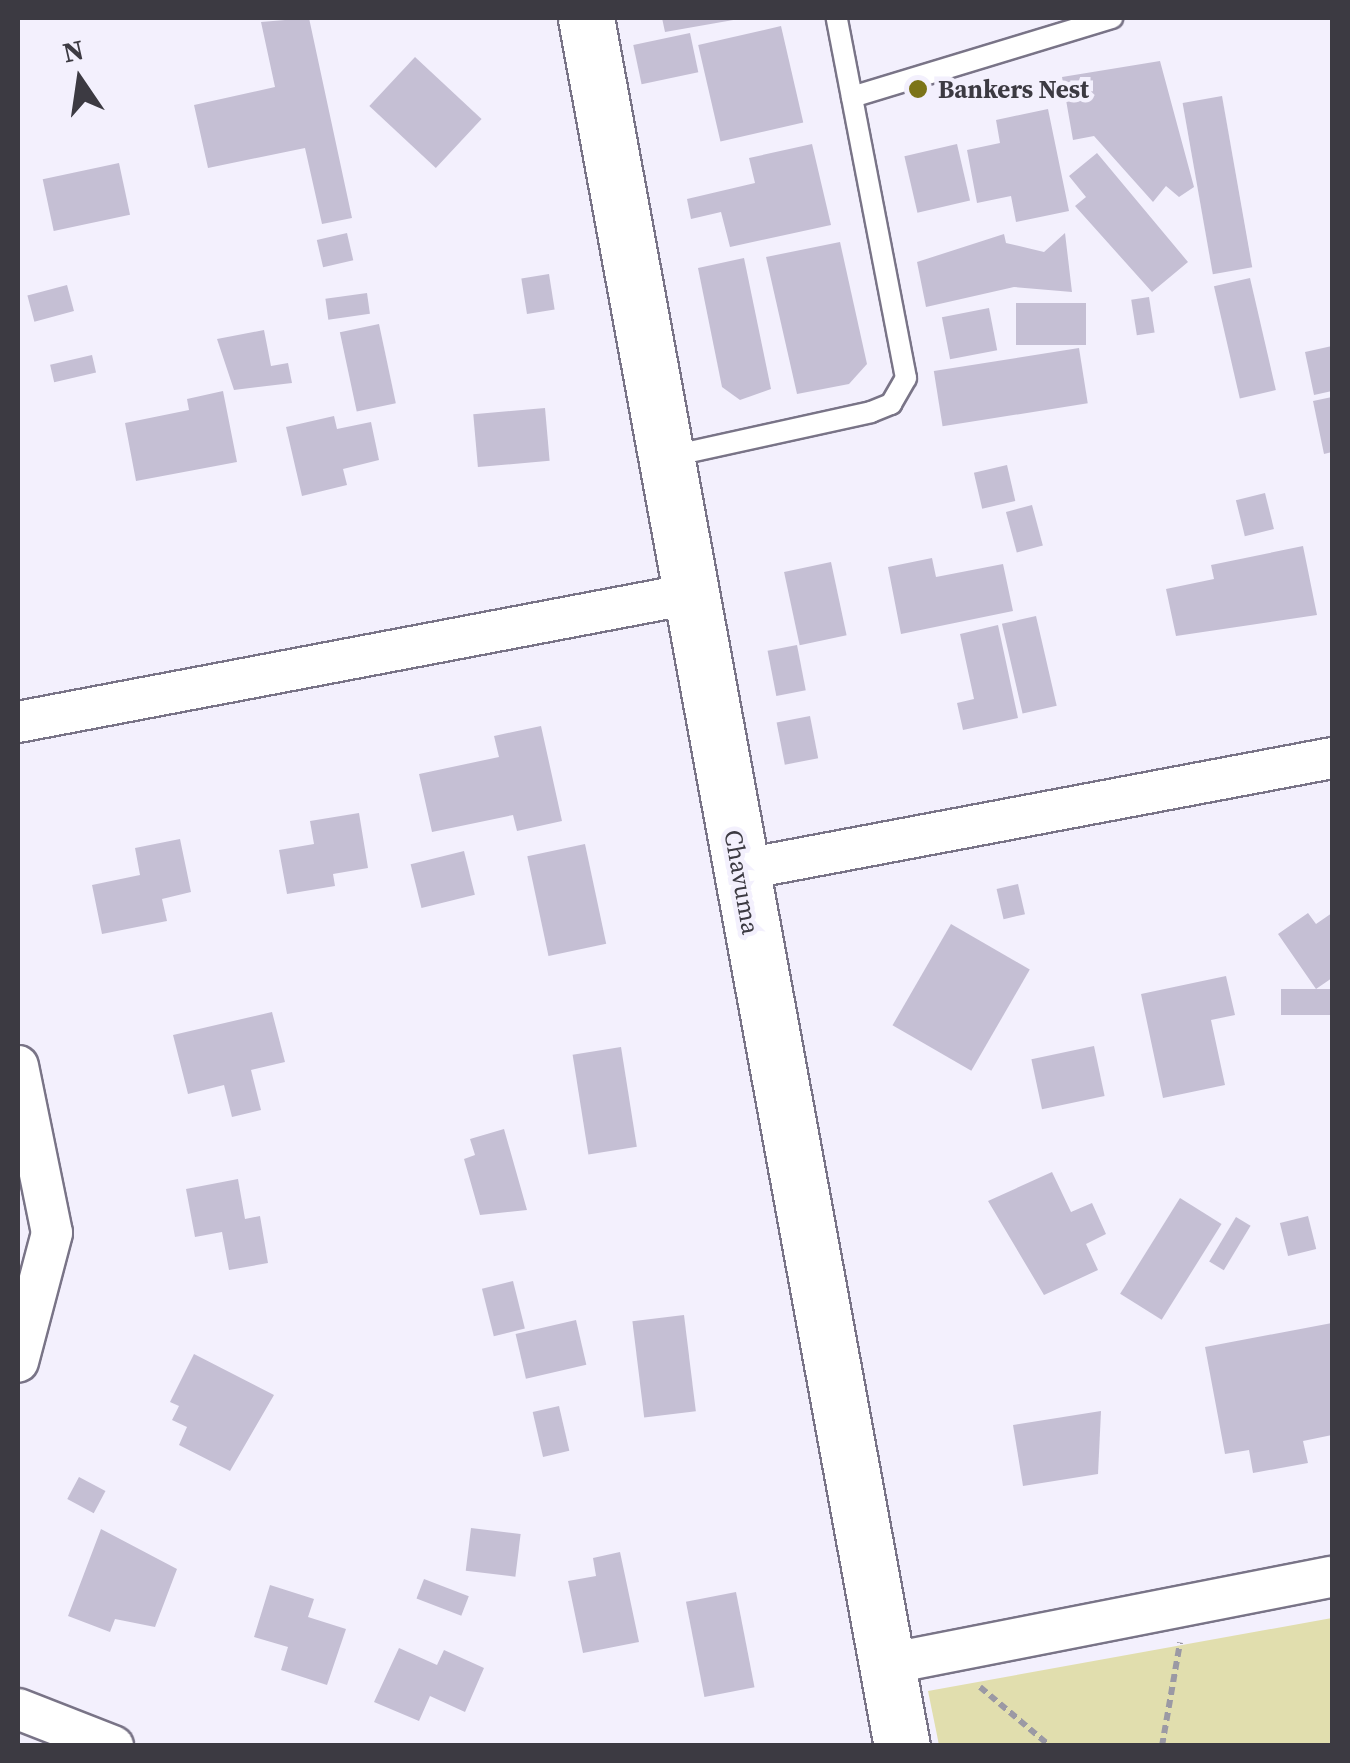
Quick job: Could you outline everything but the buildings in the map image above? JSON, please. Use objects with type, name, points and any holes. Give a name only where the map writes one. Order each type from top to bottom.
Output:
[{"type":"street","name":"Chavuma","points":[[586,18],[663,458],[902,1746]]},
{"type":"street","points":[[18,722],[690,594]]},
{"type":"street","points":[[740,870],[1332,758]]},
{"type":"street","points":[[18,1066],[52,1233],[18,1362]]},
{"type":"street","points":[[887,1664],[1332,1577]]},
{"type":"street","points":[[18,1708],[95,1742]]},
{"type":"lane","points":[[663,458],[871,412],[891,404],[906,378],[836,18]]},
{"type":"lane","points":[[852,97],[1112,18]]},
{"type":"path","points":[[1162,1746],[1187,1606]]},
{"type":"path","points":[[940,1654],[1050,1746]]},
{"type":"shaded area","points":[[1332,1618],[1332,1745],[939,1745],[928,1691]]},
{"type":"place","name":"Bankers Nest","points":[[918,89]]}]
